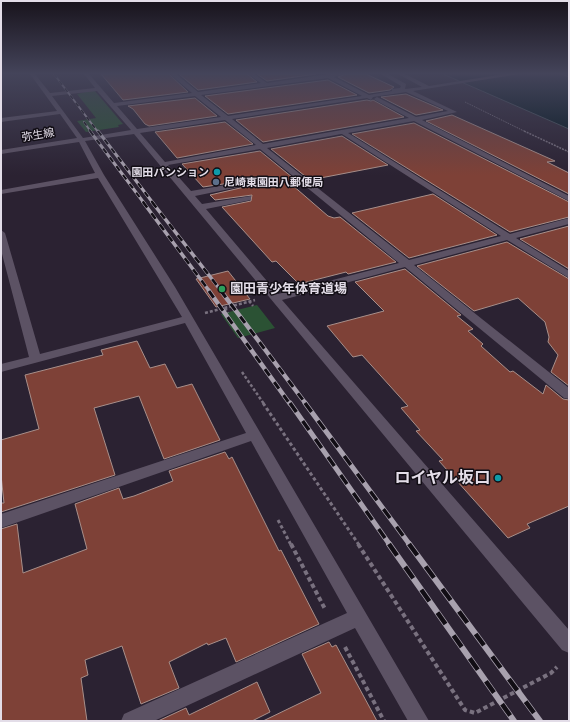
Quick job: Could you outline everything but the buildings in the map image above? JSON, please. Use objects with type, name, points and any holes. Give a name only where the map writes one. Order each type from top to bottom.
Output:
[{"type":"street","points":[[57,108],[77,132],[100,175],[188,319],[419,721]]},
{"type":"street","points":[[115,108],[190,194],[317,349],[569,644]]},
{"type":"street","points":[[214,108],[569,394]]},
{"type":"street","points":[[264,113],[287,108]]},
{"type":"street","name":"弥生線","points":[[1,152],[301,108]]},
{"type":"street","points":[[264,113],[321,108]]},
{"type":"street","points":[[393,108],[569,199]]},
{"type":"street","points":[[164,164],[344,133],[454,112],[445,108]]},
{"type":"street","points":[[1,120],[60,112]]},
{"type":"street","points":[[344,133],[569,276]]},
{"type":"street","points":[[1,192],[100,175]]},
{"type":"street","points":[[190,194],[246,183]]},
{"type":"street","points":[[201,208],[248,198]]},
{"type":"street","points":[[276,298],[569,221]]},
{"type":"street","points":[[1,233],[36,359]]},
{"type":"street","points":[[1,368],[188,319]]},
{"type":"street","points":[[1,521],[255,435]]},
{"type":"street","points":[[131,721],[334,627],[359,617]]},
{"type":"path","points":[[474,108],[569,152]]},
{"type":"path","points":[[205,313],[259,299]]},
{"type":"path","points":[[249,302],[253,306]]},
{"type":"path","points":[[201,307],[208,318]]},
{"type":"path","points":[[225,308],[228,312]]},
{"type":"path","points":[[240,369],[378,574],[465,710],[475,713],[550,673],[557,667]]},
{"type":"path","points":[[276,517],[384,721]]},
{"type":"green space","points":[[88,108],[109,108],[123,124],[118,125],[119,127],[86,132],[77,121],[96,118]]},
{"type":"green space","points":[[257,305],[275,328],[238,338],[221,314]]},
{"type":"water","points":[[520,108],[569,108],[569,129]]},
{"type":"railway","points":[[80,108],[98,132]]},
{"type":"railway","points":[[84,122],[91,132]]},
{"type":"railway","points":[[90,131],[144,203]]},
{"type":"railway","points":[[98,131],[153,203]]},
{"type":"railway","points":[[143,202],[210,292]]},
{"type":"railway","points":[[152,202],[222,292]]},
{"type":"railway","points":[[209,291],[290,404]]},
{"type":"railway","points":[[221,291],[306,404]]},
{"type":"railway","points":[[290,403],[390,545]]},
{"type":"railway","points":[[305,403],[410,545]]},
{"type":"railway","points":[[389,544],[514,721]]},
{"type":"railway","points":[[409,544],[540,721]]},
{"type":"place","name":"園田パンション","points":[[217,172]]},
{"type":"place","name":"尼崎東園田八郵便局","points":[[216,182]]},
{"type":"place","name":"園田青少年体育道場","points":[[222,289]]},
{"type":"place","name":"ロイヤル坂口","points":[[498,478]]}]
